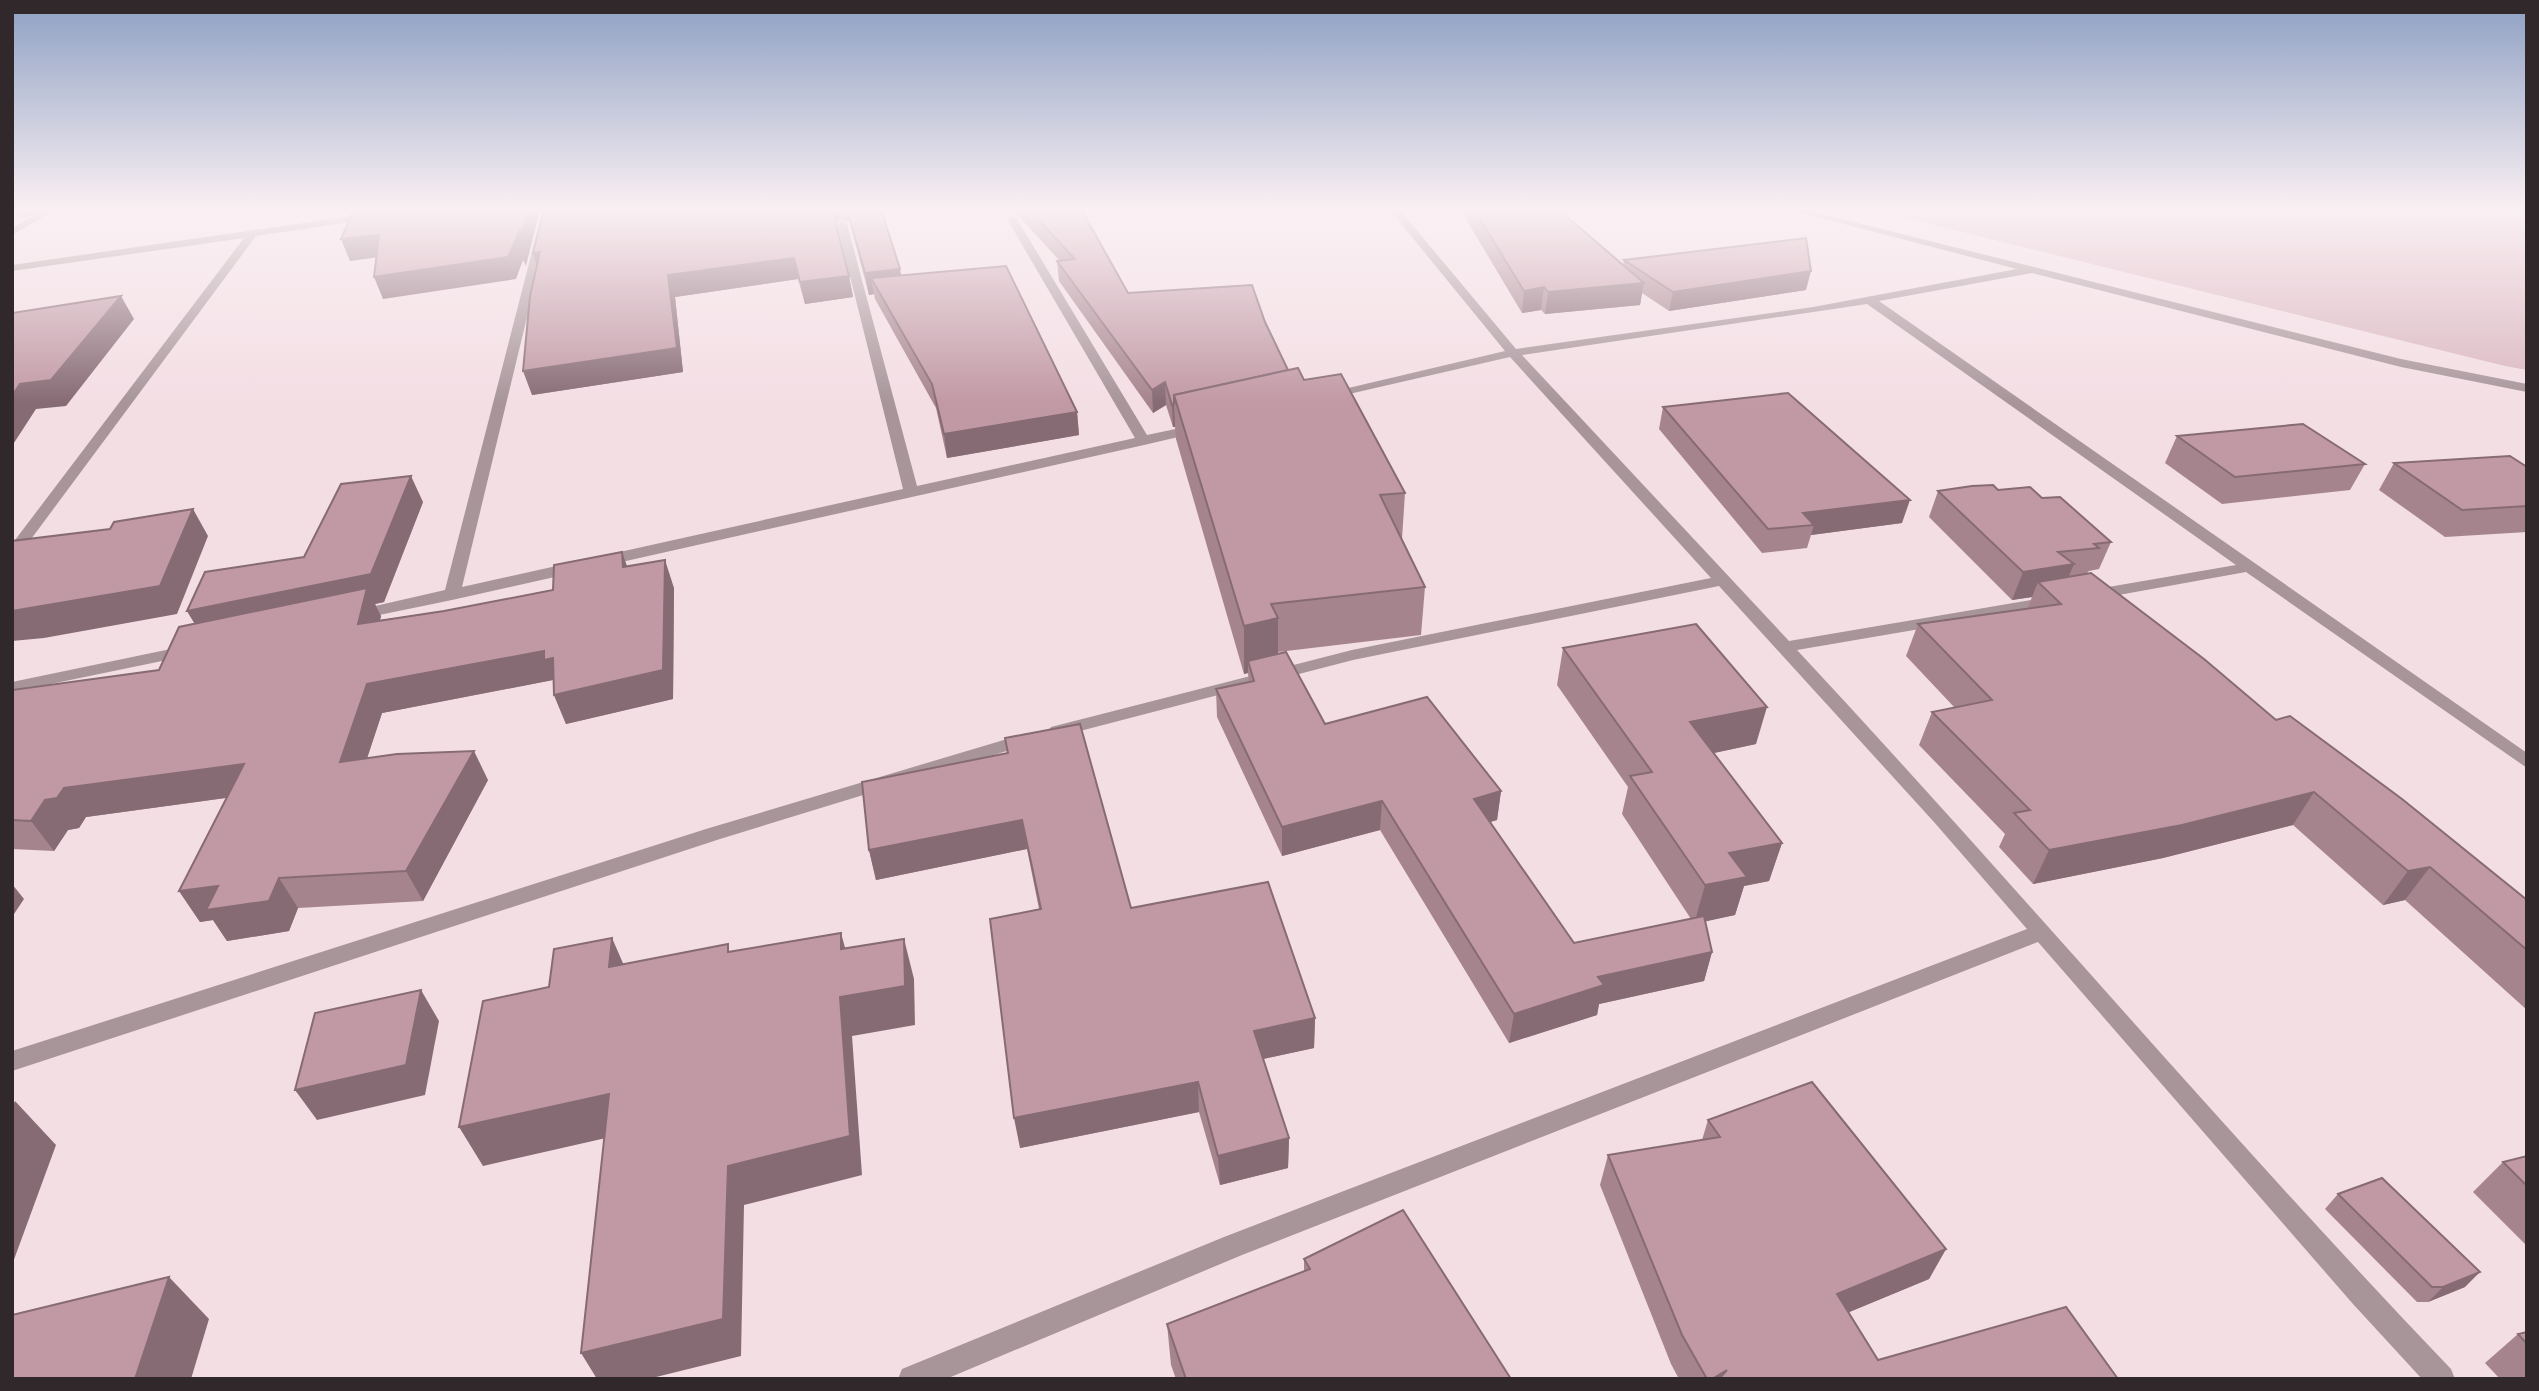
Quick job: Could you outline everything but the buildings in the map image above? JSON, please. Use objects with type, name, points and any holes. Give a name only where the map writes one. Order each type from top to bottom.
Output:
[{"type":"street","points":[[12,555],[222,274]]},
{"type":"street","points":[[452,595],[532,274]]},
{"type":"street","points":[[855,274],[911,491]]},
{"type":"street","points":[[1045,274],[1144,441]]},
{"type":"street","points":[[1448,274],[1513,353],[2042,932],[2362,1295],[2441,1379]]},
{"type":"street","points":[[1316,400],[1513,353],[1869,300],[2011,274]]},
{"type":"street","points":[[2048,274],[2401,363],[2527,388]]},
{"type":"street","points":[[1869,300],[2527,762]]},
{"type":"street","points":[[345,617],[1210,425]]},
{"type":"street","points":[[1784,647],[2249,567]]},
{"type":"street","points":[[12,1061],[713,834],[1020,741],[1352,655],[1723,580]]},
{"type":"street","points":[[12,687],[199,648]]},
{"type":"street","points":[[912,1379],[1233,1246],[2042,932]]},
{"type":"shaded area","points":[[2132,274],[2527,274],[2527,370]]}]
